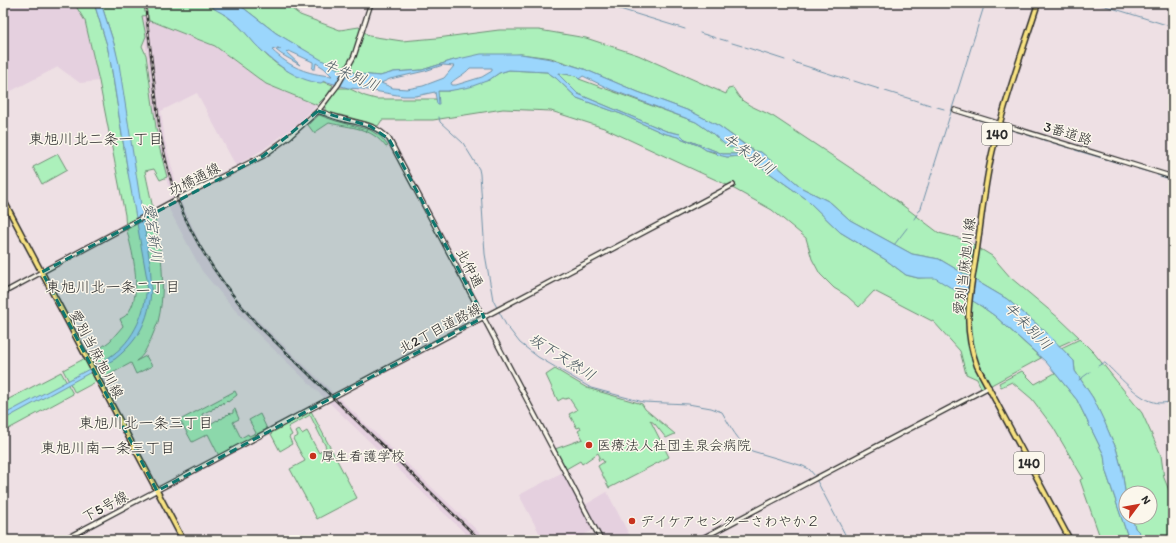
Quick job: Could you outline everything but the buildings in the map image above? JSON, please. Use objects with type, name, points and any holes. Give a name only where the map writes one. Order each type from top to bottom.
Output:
[{"type":"main road","name":"愛別当麻旭川線","points":[[1038,3],[1000,123],[988,174],[968,309],[969,338],[975,362],[1070,540]]},
{"type":"main road","name":"愛別当麻旭川線","points":[[3,199],[183,540]]},
{"type":"street","name":"功橋通線","points":[[3,293],[263,156],[290,136],[318,111],[338,85],[360,41],[371,3]]},
{"type":"street","name":"3番道路","points":[[956,110],[1173,177]]},
{"type":"street","name":"北仲通","points":[[318,111],[370,126],[380,131],[388,139],[484,317],[601,540]]},
{"type":"street","name":"北2丁目道路線","points":[[156,491],[733,185]]},
{"type":"street","points":[[699,540],[989,387]]},
{"type":"street","name":"下5号線","points":[[63,540],[156,491]]},
{"type":"highlighted area","points":[[318,111],[370,126],[389,139],[484,317],[157,491],[42,272],[263,156]]},
{"type":"shaded area","points":[[3,3],[74,3],[85,21],[99,81],[80,83],[58,67],[9,92],[3,82]]},
{"type":"shaded area","points":[[148,15],[149,21],[215,46],[266,84],[317,105],[298,124],[264,149],[236,166],[197,93],[161,111],[165,141],[181,202],[205,254],[228,287],[251,314],[487,540],[472,540],[262,338],[235,310],[202,271],[170,211],[167,201],[173,197],[167,182],[158,142],[145,40],[146,36],[142,16]]},
{"type":"shaded area","points":[[563,472],[593,530],[574,540],[543,540],[519,495]]},
{"type":"shaded area","points":[[607,492],[632,540],[603,540],[585,505]]},
{"type":"shaded area","points":[[710,530],[715,540],[691,540]]},
{"type":"green space","points":[[74,3],[94,3],[107,45],[111,65],[128,173],[142,216],[115,47],[101,3],[213,3],[221,12],[238,25],[276,64],[297,75],[333,85],[328,94],[317,105],[266,84],[215,46],[149,21],[148,15],[142,16],[146,36],[142,46],[146,55],[158,142],[167,177],[160,180],[154,169],[145,171],[160,246],[162,285],[158,322],[145,351],[136,361],[146,356],[152,366],[136,374],[131,363],[75,393],[63,370],[91,355],[110,341],[123,326],[120,319],[126,315],[132,307],[136,288],[136,277],[99,81],[85,21]]},
{"type":"green space","points":[[237,3],[284,3],[300,15],[340,30],[359,27],[369,36],[402,41],[499,30],[539,30],[586,38],[638,55],[726,94],[728,89],[733,88],[739,97],[750,106],[774,117],[876,185],[939,233],[966,240],[992,256],[1011,278],[1079,337],[1059,346],[1046,332],[1007,299],[939,259],[912,254],[850,220],[830,202],[802,188],[761,152],[754,151],[719,126],[692,112],[638,92],[584,69],[551,58],[521,54],[454,60],[422,70],[394,72],[380,76],[359,74],[347,70],[344,74],[276,33]]},
{"type":"green space","points":[[509,70],[547,72],[556,78],[577,98],[621,114],[663,133],[700,146],[706,150],[727,157],[743,156],[754,162],[805,198],[840,232],[886,260],[906,275],[918,278],[935,277],[981,306],[995,316],[1041,358],[982,390],[977,379],[966,374],[960,351],[934,322],[874,291],[859,307],[847,296],[834,288],[820,274],[812,259],[806,238],[772,210],[727,185],[604,128],[551,111],[503,109],[433,120],[382,120],[378,126],[325,111],[325,107],[338,88],[348,88],[365,96],[376,99],[438,99],[437,91],[448,91],[489,80],[499,73]]},
{"type":"green space","points":[[559,73],[576,76],[579,79],[696,122],[723,143],[734,147],[741,154],[723,154],[685,139],[680,134],[666,131],[578,94],[560,76]]},
{"type":"green space","points":[[319,115],[370,130],[381,137],[388,146],[386,147],[380,140],[360,129],[329,123],[314,133],[308,125]]},
{"type":"green space","points":[[58,154],[67,170],[42,184],[33,167]]},
{"type":"green space","points":[[1080,339],[1094,353],[1142,413],[1161,455],[1164,478],[1173,500],[1173,540],[1147,540],[1135,528],[1134,525],[1158,525],[1158,485],[1124,485],[1116,448],[1093,398],[1075,371],[1074,361],[1061,348]]},
{"type":"green space","points":[[555,369],[587,388],[642,404],[645,409],[675,434],[666,438],[650,420],[669,457],[609,488],[598,466],[604,462],[602,459],[599,461],[598,458],[600,457],[598,453],[582,464],[580,461],[566,469],[555,449],[583,439],[578,431],[581,429],[580,427],[577,428],[569,414],[577,410],[569,398],[563,398],[558,401],[546,375]]},
{"type":"green space","points":[[1022,371],[1035,384],[1055,373],[1077,400],[1104,455],[1106,472],[1118,507],[1118,525],[1124,525],[1129,540],[1101,540],[1080,480],[1083,478],[1053,427],[1032,399],[1012,382],[1001,387],[999,383]]},
{"type":"green space","points":[[61,372],[73,394],[3,432],[3,402]]},
{"type":"green space","points":[[235,391],[237,395],[228,402],[227,401],[224,404],[223,402],[211,411],[210,410],[202,414],[203,418],[209,415],[210,419],[209,418],[205,422],[207,426],[217,420],[218,421],[220,418],[223,418],[227,414],[233,413],[233,410],[235,409],[239,419],[233,422],[241,438],[248,434],[249,436],[256,433],[249,420],[260,414],[268,431],[219,456],[208,434],[192,442],[180,420]]},
{"type":"green space","points":[[311,411],[357,498],[317,519],[290,469],[305,461],[293,439],[298,436],[296,432],[299,430],[302,434],[307,431],[319,453],[326,447],[310,415],[288,427],[292,435],[289,437],[292,444],[280,451],[271,434]]},
{"type":"water","points":[[94,3],[101,3],[119,64],[150,263],[151,292],[149,305],[142,328],[135,339],[115,359],[3,420],[3,415],[94,366],[117,351],[132,334],[138,324],[145,302],[147,279],[111,65],[107,45]]},
{"type":"water","name":"牛朱別川","points":[[213,3],[237,3],[276,33],[320,59],[338,69],[359,74],[380,76],[394,72],[422,70],[454,60],[481,54],[521,54],[551,59],[584,69],[638,92],[692,112],[719,126],[753,151],[761,152],[802,188],[830,202],[850,220],[912,254],[939,259],[1007,299],[1046,332],[1074,361],[1075,371],[1093,398],[1116,448],[1124,485],[1118,485],[1118,507],[1106,472],[1104,455],[1077,400],[1046,362],[995,316],[981,306],[935,278],[918,278],[906,275],[886,260],[840,232],[805,198],[754,162],[743,156],[727,157],[718,155],[715,152],[706,150],[678,137],[663,133],[621,114],[577,98],[556,78],[547,72],[509,70],[499,73],[489,80],[470,87],[448,91],[438,91],[439,104],[437,104],[435,92],[416,96],[403,96],[348,88],[324,81],[321,83],[303,79],[277,64],[228,17],[213,8]],"holes":[[[278,48],[281,49],[276,50],[281,54],[300,65],[286,52],[289,51],[313,62],[312,69],[315,69],[316,63],[332,76],[307,72],[293,66],[272,50]],[[443,65],[454,66],[444,78],[423,86],[407,89],[393,88],[381,83],[390,79],[425,71]],[[470,68],[492,68],[492,71],[482,77],[452,85],[451,83]],[[559,73],[576,76],[579,79],[583,76],[612,90],[696,122],[730,148],[734,147],[741,154],[723,154],[685,139],[680,134],[666,131],[578,94],[560,76]]]},
{"type":"water","name":"牛朱別川","points":[[1124,525],[1134,525],[1135,528],[1147,540],[1129,540]]},
{"type":"waterway","points":[[914,219],[921,208],[985,3]]},
{"type":"waterway","points":[[1099,4],[1173,27]]},
{"type":"waterway","points":[[610,6],[685,29]]},
{"type":"waterway","points":[[700,33],[716,38]]},
{"type":"waterway","points":[[720,39],[727,41]]},
{"type":"waterway","points":[[732,43],[742,46]]},
{"type":"waterway","points":[[745,47],[785,60]]},
{"type":"waterway","points":[[793,62],[849,80]]},
{"type":"waterway","points":[[854,81],[879,89]]},
{"type":"waterway","points":[[885,91],[930,105]]},
{"type":"waterway","points":[[937,107],[944,109]]},
{"type":"waterway","points":[[958,113],[982,121]]},
{"type":"waterway","name":"坂下天然川","points":[[439,117],[440,122],[463,143],[479,169],[485,254],[493,300],[506,325],[520,343],[538,357],[591,388],[643,402],[688,404],[711,408],[722,412],[738,438],[752,451],[803,466],[809,469],[815,476]]},
{"type":"waterway","points":[[1008,129],[1021,133]]},
{"type":"waterway","points":[[1025,134],[1033,137]]},
{"type":"waterway","points":[[1041,139],[1046,141]]},
{"type":"waterway","points":[[1050,142],[1070,148]]},
{"type":"waterway","points":[[1075,150],[1122,164]]},
{"type":"waterway","points":[[1138,169],[1152,173]]},
{"type":"waterway","points":[[1157,175],[1173,180]]},
{"type":"waterway","points":[[894,245],[907,228]]},
{"type":"waterway","points":[[1098,366],[1105,363],[1134,391],[1148,400],[1159,403],[1173,402]]},
{"type":"waterway","points":[[1079,380],[1090,372]]},
{"type":"waterway","name":"坂下天然川","points":[[817,481],[848,540]]},
{"type":"railway","points":[[145,3],[160,133],[170,176],[185,218],[211,265],[232,295],[256,323],[480,540]]},
{"type":"place","name":"医療法人社団圭泉会病院","points":[[589,445]]},
{"type":"place","name":"厚生看護学校","points":[[313,456]]},
{"type":"place","name":"デイケアセンターさわやか２","points":[[632,521]]},
{"type":"district","name":"東旭川北二条一丁目","points":[[96,139]]},
{"type":"district","name":"東旭川北一条二丁目","points":[[113,287]]},
{"type":"district","name":"東旭川北一条三丁目","points":[[146,423]]},
{"type":"district","name":"東旭川南一条三丁目","points":[[108,448]]},
{"type":"water label","name":"愛宕新川","points":[[153,233]]}]
